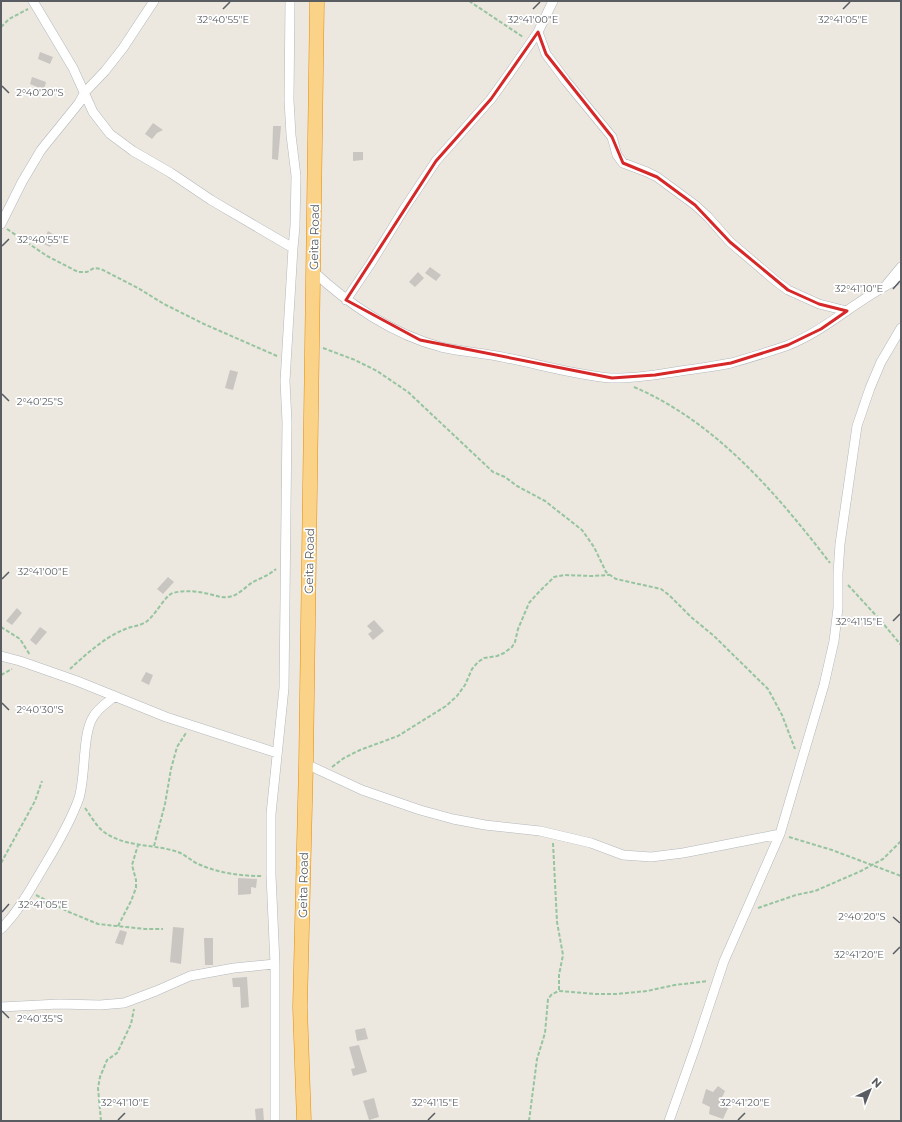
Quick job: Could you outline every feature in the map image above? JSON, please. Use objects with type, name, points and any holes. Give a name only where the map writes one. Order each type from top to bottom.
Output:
[{"type":"highway","name":"Geita Road","points":[[304,1121],[300,1007],[306,764],[317,1]]},
{"type":"street","points":[[4,227],[22,182],[41,150],[79,103],[85,92],[123,48],[154,1]]},
{"type":"street","points":[[276,1121],[275,964],[271,875],[271,814],[284,688],[285,381],[292,248],[295,226],[296,176],[291,135],[289,100],[290,1]]},
{"type":"street","points":[[346,300],[436,161],[491,99],[538,32],[553,1]]},
{"type":"street","points":[[34,2],[73,68],[93,112],[110,134],[133,151],[171,173],[211,200],[292,248]]},
{"type":"street","points":[[538,32],[546,54],[612,137],[617,155],[623,163],[657,177],[694,205],[708,217],[730,242],[788,290],[819,304],[847,311]]},
{"type":"street","points":[[886,285],[901,267]]},
{"type":"street","points":[[313,271],[346,300],[382,321],[420,340],[443,347],[498,356],[581,374],[612,378],[631,378],[655,375],[731,363],[788,345],[821,329],[886,285],[901,278]]},
{"type":"street","points":[[669,1121],[724,961],[780,834],[824,685],[834,641],[838,608],[838,573],[841,537],[857,426],[881,362],[901,328]]},
{"type":"street","points":[[1,656],[34,665],[166,717],[278,754]]},
{"type":"street","points":[[1,929],[19,908],[30,891],[57,844],[75,808],[79,799],[83,779],[88,730],[93,717],[115,696]]},
{"type":"street","points":[[306,764],[362,790],[420,810],[479,824],[540,831],[591,843],[623,855],[651,857],[716,848],[780,834]]},
{"type":"street","points":[[1,1007],[124,1003],[190,976],[234,968],[275,964]]},
{"type":"path","points":[[469,1],[530,42]]},
{"type":"path","points":[[1,27],[9,19],[27,10],[34,2]]},
{"type":"path","points":[[4,227],[47,256],[78,272],[87,272],[94,268],[101,269],[197,321],[287,360]]},
{"type":"path","points":[[312,344],[355,360],[408,392],[493,472],[505,477],[517,486],[545,501],[582,530],[594,547],[606,572],[610,575],[616,579],[661,589],[669,595],[691,617],[714,636],[768,689],[782,715],[801,763]]},
{"type":"path","points":[[631,386],[666,403],[725,446],[792,514],[838,573],[901,645]]},
{"type":"path","points":[[63,676],[82,658],[109,637],[123,630],[147,622],[158,610],[165,598],[171,593],[193,591],[229,597],[266,576],[285,562]]},
{"type":"path","points":[[324,772],[344,758],[360,750],[398,736],[446,706],[457,696],[465,685],[472,670],[478,662],[484,658],[497,656],[504,653],[512,647],[529,603],[554,577],[564,575],[610,575]]},
{"type":"path","points":[[1,627],[15,635],[22,642],[34,665]]},
{"type":"path","points":[[154,846],[165,804],[171,768],[177,747],[191,725]]},
{"type":"path","points":[[1,864],[35,801],[42,781]]},
{"type":"path","points":[[79,799],[98,826],[105,832],[123,841],[176,851],[196,863],[214,870],[234,875],[271,875]]},
{"type":"path","points":[[552,834],[558,922],[563,955],[559,976],[559,991]]},
{"type":"path","points":[[780,834],[832,850],[901,876]]},
{"type":"path","points":[[744,913],[779,900],[815,891],[872,865],[883,859],[901,840]]},
{"type":"path","points":[[118,926],[136,888],[136,880],[132,865],[138,845]]},
{"type":"path","points":[[30,891],[98,924],[145,929],[163,929]]},
{"type":"path","points":[[529,1121],[537,1059],[545,1032],[548,1000],[552,994],[559,991],[616,994],[647,991],[675,985],[718,980]]},
{"type":"path","points":[[101,1121],[98,1088],[100,1077],[107,1060],[117,1053],[131,1024],[136,998]]},
{"type":"highlighted area","points":[[538,32],[546,54],[612,137],[623,163],[657,177],[695,205],[730,242],[788,290],[819,304],[847,311],[821,329],[788,345],[731,363],[655,375],[612,378],[420,340],[346,300],[436,161],[491,99]]},
{"type":"building","points":[[40,52],[53,57],[50,64],[38,59]]},
{"type":"building","points":[[32,77],[46,82],[44,90],[30,84]]},
{"type":"building","points":[[153,123],[163,130],[157,133],[152,139],[145,134]]},
{"type":"building","points":[[273,126],[281,126],[278,160],[272,159]]},
{"type":"building","points":[[353,152],[363,152],[363,160],[353,161]]},
{"type":"building","points":[[48,231],[56,236],[50,247],[42,243]]},
{"type":"building","points":[[430,267],[441,275],[436,281],[425,273]]},
{"type":"building","points":[[418,272],[424,278],[415,287],[409,282]]},
{"type":"building","points":[[230,370],[238,372],[233,390],[225,388]]},
{"type":"building","points":[[168,577],[174,582],[163,594],[157,589]]},
{"type":"building","points":[[17,608],[22,613],[12,625],[6,621]]},
{"type":"building","points":[[374,620],[384,631],[373,640],[368,634],[372,631],[367,626]]},
{"type":"building","points":[[40,627],[47,632],[36,645],[30,640]]},
{"type":"building","points":[[146,672],[153,675],[149,685],[141,681]]},
{"type":"building","points":[[238,878],[257,879],[256,888],[251,887],[251,894],[238,895]]},
{"type":"building","points":[[173,927],[184,928],[181,964],[170,962]]},
{"type":"building","points":[[120,930],[127,932],[123,945],[115,943]]},
{"type":"building","points":[[204,938],[213,938],[213,965],[205,965]]},
{"type":"building","points":[[247,977],[249,1007],[241,1008],[240,987],[233,987],[232,978]]},
{"type":"building","points":[[365,1028],[368,1039],[357,1041],[355,1030]]},
{"type":"building","points":[[359,1045],[367,1072],[353,1076],[351,1069],[355,1068],[349,1047]]},
{"type":"building","points":[[718,1086],[725,1091],[720,1102],[729,1106],[723,1119],[709,1114],[710,1107],[702,1103],[706,1089],[713,1092]]},
{"type":"building","points":[[374,1098],[379,1117],[369,1120],[363,1101]]},
{"type":"building","points":[[263,1108],[264,1121],[256,1121],[255,1109]]}]
